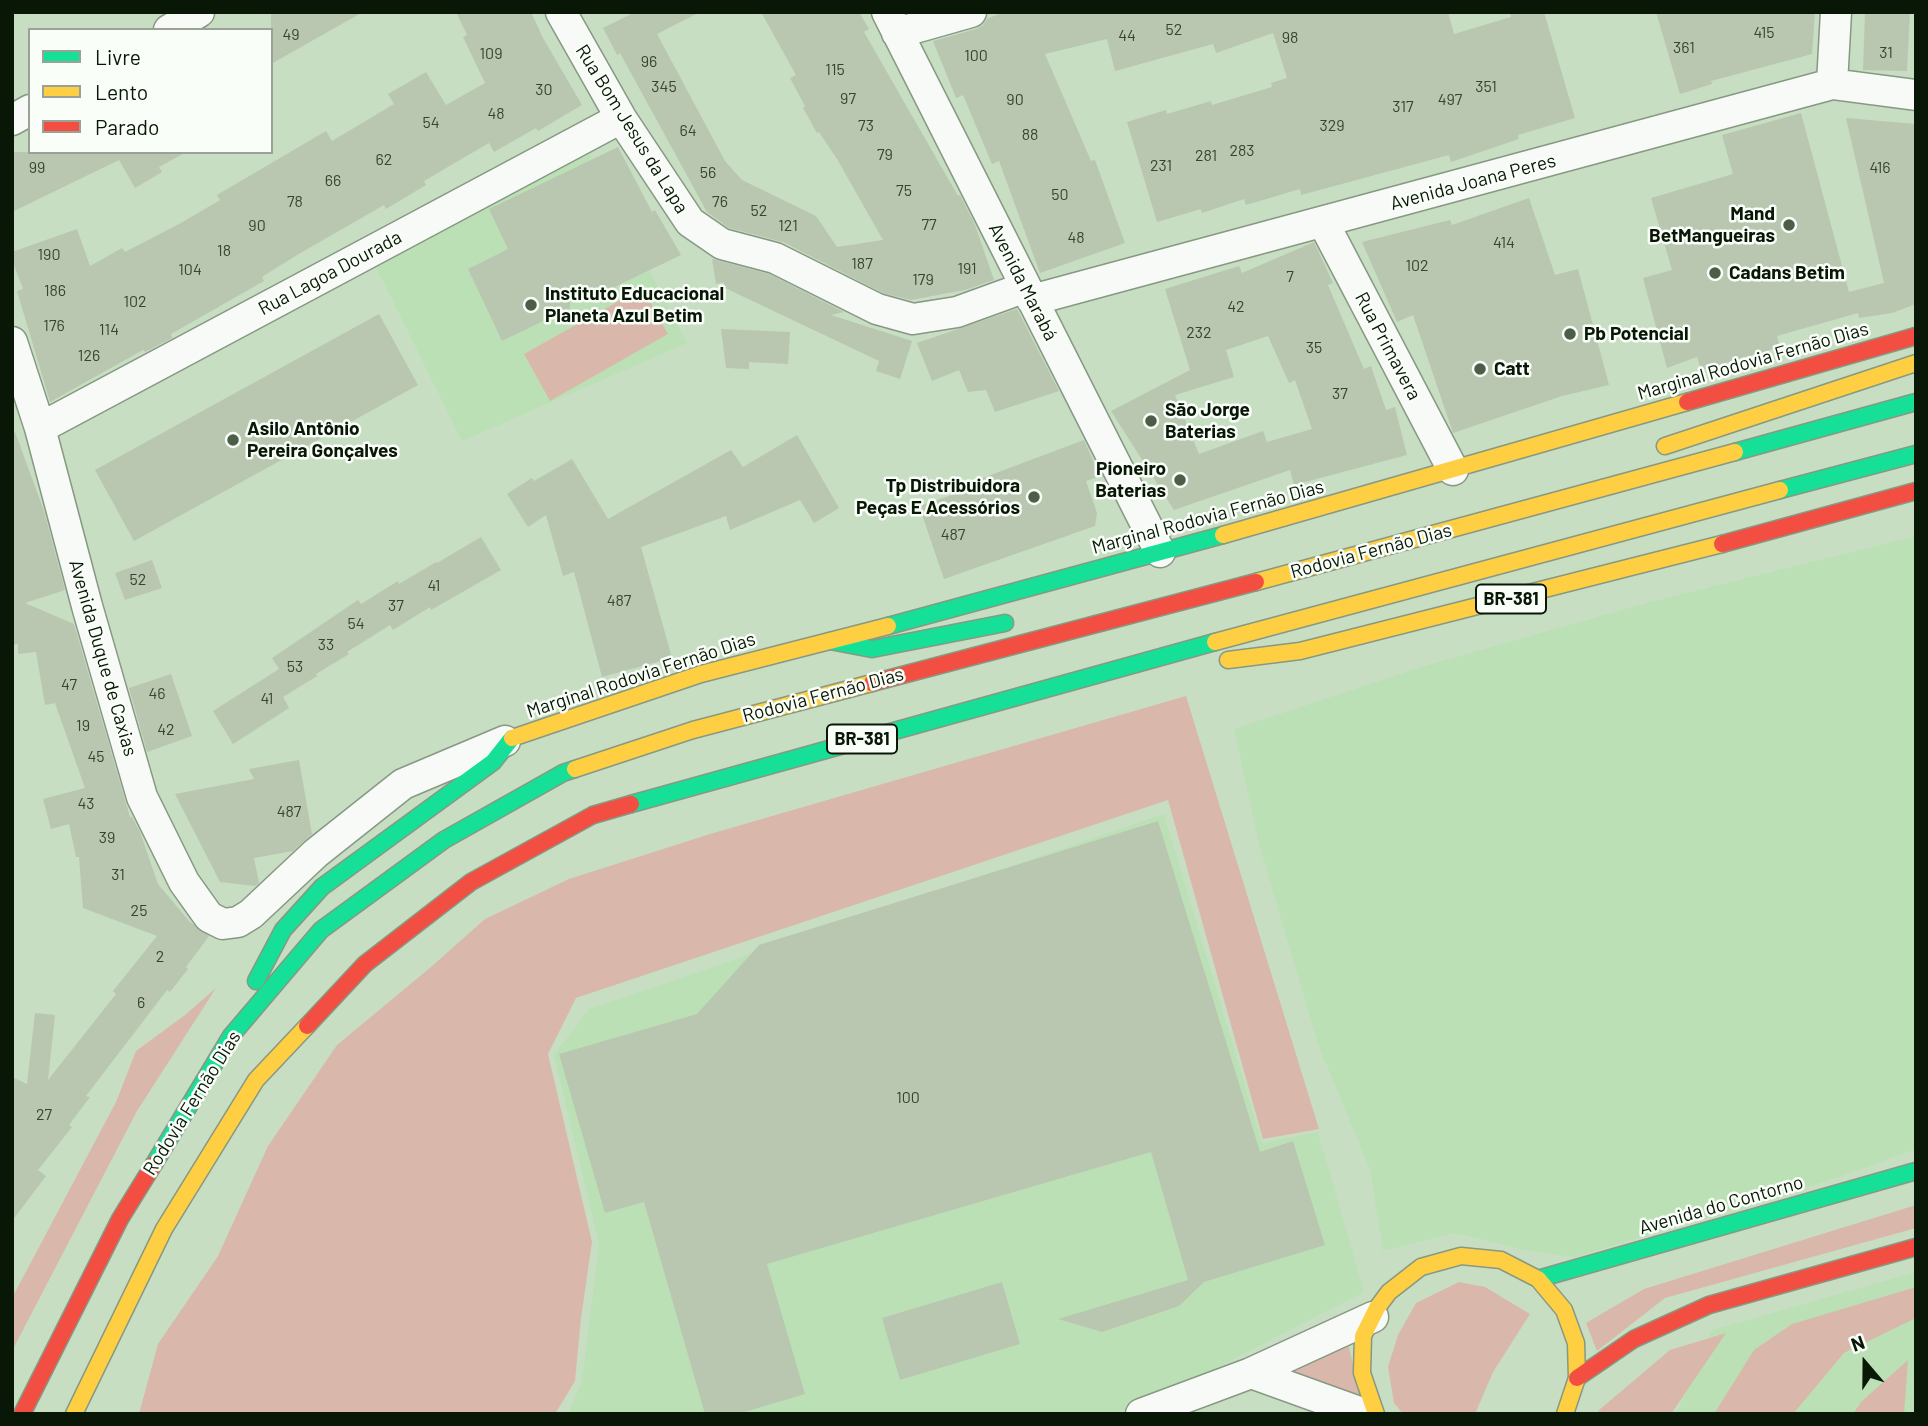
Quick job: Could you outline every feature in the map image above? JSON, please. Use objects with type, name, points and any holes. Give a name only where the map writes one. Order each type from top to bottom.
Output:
[{"type":"main road","name":"Marginal Rodovia Fernão Dias","points":[[512,738],[701,674],[1160,552],[1916,336]]},
{"type":"main road","points":[[1655,449],[1916,363]]},
{"type":"main road","name":"Rodovia Fernão Dias","points":[[22,1414],[120,1219],[231,1037],[321,930],[444,840],[563,773],[693,730],[1383,549],[1916,402]]},
{"type":"main road","name":"BR-381","points":[[74,1414],[164,1229],[256,1080],[365,964],[471,882],[593,815],[1411,588],[1916,454]]},
{"type":"main road","name":"BR-381","points":[[1101,674],[1300,651],[1678,555],[1916,491]]},
{"type":"main road","points":[[1383,549],[1525,493]]},
{"type":"main road","points":[[1100,605],[1145,611]]},
{"type":"main road","points":[[830,641],[872,649],[1020,620]]},
{"type":"main road","points":[[231,1037],[260,972],[283,930],[322,887],[493,762],[512,738]]},
{"type":"main road","name":"Avenida do Contorno","points":[[1538,1279],[1916,1171]]},
{"type":"main road","points":[[1577,1378],[1634,1339],[1709,1305],[1916,1247]]},
{"type":"main road","points":[[1376,1414],[1363,1373],[1363,1336],[1373,1317],[1389,1292],[1421,1268],[1461,1256],[1502,1260],[1538,1279],[1564,1310],[1576,1343],[1577,1378],[1565,1414]]},
{"type":"street","points":[[172,28],[199,12]]},
{"type":"street","name":"Rua Bom Jesus da Lapa","points":[[561,12],[621,118],[690,222],[722,244],[775,258],[877,309],[913,319],[957,312],[1029,293]]},
{"type":"street","points":[[892,22],[971,12]]},
{"type":"street","points":[[1832,84],[1836,12]]},
{"type":"street","name":"Avenida Marabá","points":[[892,22],[1160,552]]},
{"type":"street","name":"Avenida Joana Peres","points":[[1029,293],[1323,222],[1832,84],[1916,95]]},
{"type":"street","points":[[12,120],[28,111]]},
{"type":"street","name":"Rua Lagoa Dourada","points":[[40,428],[621,118]]},
{"type":"street","name":"Rua Primavera","points":[[1323,222],[1453,470]]},
{"type":"street","name":"Avenida Duque de Caxias","points":[[12,342],[40,428],[87,606],[142,797],[184,881],[209,918],[223,923],[238,922],[251,914],[316,853],[403,784],[512,738]]},
{"type":"street","points":[[1141,1414],[1251,1373],[1373,1317]]},
{"type":"street","points":[[1251,1373],[1365,1414]]},
{"type":"shaded area","name":"Instituto Educacional Planeta Azul Betim","points":[[585,145],[687,343],[462,441],[376,267]]},
{"type":"shaded area","points":[[642,288],[668,334],[550,401],[524,354]]},
{"type":"shaded area","points":[[1916,536],[1916,1149],[1836,1178],[1575,1257],[1524,1250],[1455,1233],[1383,1251],[1370,1170],[1318,1044],[1259,844],[1234,729],[1424,666],[1654,601]]},
{"type":"shaded area","points":[[1186,696],[1319,1129],[1263,1139],[1168,800],[576,998],[548,1054],[592,1242],[575,1381],[555,1414],[139,1414],[158,1344],[218,1256],[268,1146],[337,1045],[485,919],[569,879],[710,834]]},
{"type":"shaded area","points":[[1164,814],[1262,1143],[1318,1132],[1364,1292],[1160,1397],[1111,1414],[568,1414],[582,1381],[599,1244],[554,1055],[589,1009]]},
{"type":"shaded area","points":[[216,988],[137,1111],[12,1351],[12,1298],[116,1102],[136,1051]]},
{"type":"shaded area","points":[[1916,1205],[1916,1228],[1665,1298],[1597,1351],[1586,1323],[1644,1289]]},
{"type":"shaded area","points":[[1916,1272],[1916,1414],[1676,1414],[1712,1330]]},
{"type":"shaded area","points":[[1459,1282],[1485,1287],[1530,1314],[1493,1372],[1475,1414],[1403,1414],[1394,1403],[1388,1367],[1398,1335],[1416,1303]]},
{"type":"shaded area","points":[[1916,1287],[1916,1318],[1844,1353],[1793,1414],[1714,1414],[1754,1350],[1792,1324]]},
{"type":"shaded area","points":[[1726,1333],[1671,1414],[1598,1414],[1599,1410],[1670,1350]]},
{"type":"shaded area","points":[[1347,1340],[1361,1396],[1286,1376]]},
{"type":"shaded area","points":[[1908,1360],[1904,1414],[1853,1414],[1861,1402]]},
{"type":"building","points":[[271,12],[363,12],[273,63]]},
{"type":"building","points":[[456,12],[531,12],[582,105],[538,131],[536,128],[494,152],[489,143],[424,181],[426,185],[386,209],[384,205],[297,255],[262,277],[264,281],[171,334],[172,338],[145,352],[143,350],[50,402],[17,291],[23,289],[12,260],[12,252],[77,229],[90,266],[122,248],[125,252],[181,223],[220,200],[217,195],[326,131],[332,141],[394,104],[388,94],[426,72],[446,105],[485,83],[463,37],[467,35]]},
{"type":"building","points":[[635,12],[700,12],[657,34],[725,161],[742,180],[816,216],[837,247],[883,240],[837,159],[819,132],[817,133],[803,108],[805,106],[790,78],[796,75],[761,12],[859,12],[869,29],[864,32],[958,196],[960,195],[975,225],[994,280],[965,290],[911,300],[883,293],[783,242],[729,228],[707,212],[620,53],[617,55],[603,28]]},
{"type":"building","points":[[1003,12],[1448,12],[1454,34],[1511,17],[1510,12],[1544,12],[1575,118],[1518,135],[1519,139],[1451,162],[1449,155],[1301,195],[1300,189],[1246,205],[1244,199],[1202,213],[1201,209],[1157,222],[1127,122],[1166,110],[1167,114],[1211,101],[1212,105],[1272,87],[1271,83],[1287,78],[1273,33],[1216,53],[1213,44],[1115,71],[1107,39],[1045,54],[1091,161],[1095,160],[1125,243],[1040,273],[999,161],[992,164],[963,95],[956,98],[933,41],[976,29],[987,19]]},
{"type":"building","points":[[1656,12],[1815,12],[1812,54],[1711,81],[1712,84],[1680,94]]},
{"type":"building","points":[[1865,12],[1910,12],[1907,71],[1863,70]]},
{"type":"building","points":[[1801,113],[1849,292],[1884,283],[1846,118],[1916,124],[1916,304],[1892,313],[1859,318],[1858,313],[1777,336],[1780,347],[1701,370],[1697,357],[1667,368],[1643,278],[1672,270],[1651,198],[1733,174],[1722,135]]},
{"type":"building","points":[[618,147],[652,212],[655,210],[681,255],[596,296],[570,298],[570,308],[502,341],[468,269],[508,249],[489,209]]},
{"type":"building","points":[[12,152],[182,154],[159,167],[162,172],[135,188],[119,160],[12,212]]},
{"type":"building","points":[[1529,198],[1555,275],[1578,269],[1609,385],[1562,396],[1453,433],[1413,315],[1397,322],[1362,242],[1450,220],[1452,225]]},
{"type":"building","points":[[1314,242],[1333,283],[1328,285],[1364,369],[1371,366],[1386,410],[1395,407],[1407,455],[1294,485],[1290,470],[1174,510],[1111,411],[1190,370],[1165,289],[1239,266],[1242,273]],"holes":[[[1268,336],[1289,383],[1295,380],[1312,429],[1267,442],[1263,431],[1199,454],[1175,395],[1234,377],[1226,350]]]},
{"type":"building","points":[[712,259],[769,274],[844,312],[831,315],[912,341],[900,379],[876,371],[879,361],[723,287],[724,282],[716,284]]},
{"type":"building","points":[[1017,309],[1059,391],[995,412],[986,390],[968,392],[959,370],[932,381],[917,343]]},
{"type":"building","name":"Asilo Antônio Pereira Gonçalves","points":[[379,314],[418,385],[134,541],[95,470]]},
{"type":"building","points":[[721,329],[790,332],[788,364],[749,362],[749,369],[726,368]]},
{"type":"building","points":[[15,432],[44,511],[65,590],[25,603],[74,624],[130,817],[140,832],[158,884],[189,921],[209,936],[186,967],[188,969],[170,992],[167,990],[86,1096],[90,1097],[69,1125],[72,1127],[38,1170],[46,1176],[12,1221],[12,1077],[27,1084],[35,1013],[55,1015],[48,1080],[116,994],[113,991],[157,936],[83,908],[79,857],[76,857],[69,824],[51,829],[43,799],[85,788],[55,703],[45,705],[36,652],[18,654],[18,644],[12,645],[12,433]]},
{"type":"building","points":[[797,435],[839,508],[814,523],[800,500],[730,530],[726,516],[641,547],[672,658],[602,677],[574,572],[563,576],[546,515],[528,527],[507,494],[532,478],[534,481],[572,459],[608,519],[731,450],[743,467]]},
{"type":"building","name":"Tp Distribuidora Peças E Acessórios","points":[[1084,440],[1100,476],[1086,481],[1097,513],[1095,526],[944,579],[919,506],[973,488],[972,482]]},
{"type":"building","points":[[481,537],[501,570],[431,610],[430,607],[393,630],[390,625],[347,652],[349,654],[283,697],[289,708],[233,744],[213,711],[279,669],[272,658],[358,600],[361,604]]},
{"type":"building","points":[[152,560],[162,588],[125,600],[115,573]]},
{"type":"building","points":[[171,674],[192,736],[147,752],[129,688]]},
{"type":"building","points":[[299,760],[312,834],[293,851],[254,858],[259,883],[255,886],[220,882],[175,794],[254,779],[249,769]]},
{"type":"building","points":[[1158,821],[1260,1152],[1293,1141],[1325,1245],[1204,1282],[1179,1306],[1102,1332],[1058,1319],[1188,1280],[1151,1152],[767,1264],[805,1394],[738,1414],[705,1414],[644,1202],[605,1213],[559,1054],[697,1014],[759,945]]},
{"type":"building","points":[[1002,1282],[1020,1344],[900,1380],[882,1318]]},
{"type":"traffic: fast","points":[[1735,452],[1916,402]]},
{"type":"traffic: fast","points":[[1780,490],[1916,454]]},
{"type":"traffic: fast","points":[[888,626],[1223,535]]},
{"type":"traffic: fast","points":[[830,641],[872,649],[1005,623]]},
{"type":"traffic: fast","points":[[631,804],[1215,642]]},
{"type":"traffic: fast","points":[[256,981],[283,930],[322,887],[493,762],[512,738]]},
{"type":"traffic: fast","points":[[154,1164],[231,1036],[321,930],[444,840],[563,773],[575,769]]},
{"type":"traffic: fast","points":[[1538,1279],[1916,1171]]},
{"type":"traffic: slow","points":[[1665,446],[1916,363]]},
{"type":"traffic: slow","points":[[1223,535],[1687,402]]},
{"type":"traffic: slow","points":[[1256,582],[1735,452]]},
{"type":"traffic: slow","points":[[1215,642],[1780,490]]},
{"type":"traffic: slow","points":[[1228,660],[1300,651],[1722,544]]},
{"type":"traffic: slow","points":[[512,738],[701,674],[888,626]]},
{"type":"traffic: slow","points":[[575,769],[693,730],[872,683]]},
{"type":"traffic: slow","points":[[74,1414],[164,1229],[256,1080],[307,1026]]},
{"type":"traffic: slow","points":[[1376,1414],[1362,1373],[1363,1336],[1377,1308],[1389,1292],[1421,1267],[1461,1256],[1501,1260],[1538,1279],[1564,1310],[1576,1343],[1577,1378],[1565,1414]]},
{"type":"traffic: jam","points":[[1687,402],[1916,336]]},
{"type":"traffic: jam","points":[[1722,544],[1916,491]]},
{"type":"traffic: jam","points":[[872,683],[1256,582]]},
{"type":"traffic: jam","points":[[307,1026],[365,964],[471,882],[593,815],[631,804]]},
{"type":"traffic: jam","points":[[22,1414],[120,1219],[154,1164]]},
{"type":"traffic: jam","points":[[1577,1378],[1634,1339],[1709,1305],[1916,1247]]},
{"type":"place","name":"Mand BetMangueiras","points":[[1789,225]]},
{"type":"place","name":"Cadans Betim","points":[[1715,273]]},
{"type":"place","name":"Instituto Educacional Planeta Azul Betim","points":[[531,305]]},
{"type":"place","name":"Pb Potencial","points":[[1570,334]]},
{"type":"place","name":"Catt","points":[[1480,369]]},
{"type":"place","name":"São Jorge Baterias","points":[[1151,421]]},
{"type":"place","name":"Asilo Antônio Pereira Gonçalves","points":[[233,440]]},
{"type":"place","name":"Pioneiro Baterias","points":[[1180,480]]},
{"type":"place","name":"Tp Distribuidora Peças E Acessórios","points":[[1034,497]]}]
